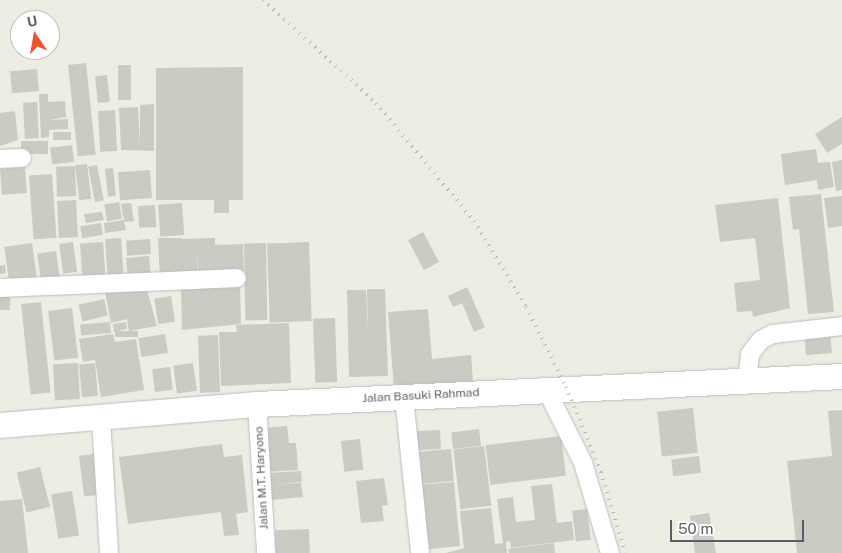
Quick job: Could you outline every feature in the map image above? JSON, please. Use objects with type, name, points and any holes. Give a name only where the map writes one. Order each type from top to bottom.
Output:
[{"type":"main road","name":"Jalan Basuki Rahmad","points":[[0,425],[258,404],[842,376]]},
{"type":"street","points":[[0,158],[22,158]]},
{"type":"street","points":[[0,288],[237,278]]},
{"type":"street","points":[[747,380],[750,354],[761,340],[773,334],[842,326]]},
{"type":"street","points":[[546,389],[583,463],[610,553]]},
{"type":"street","points":[[404,397],[420,553]]},
{"type":"street","name":"Jalan M.T. Haryono","points":[[258,404],[266,553]]},
{"type":"street","points":[[101,418],[109,553]]},
{"type":"building","points":[[86,63],[96,154],[78,156],[68,65]]},
{"type":"building","points":[[118,65],[131,65],[131,100],[118,100]]},
{"type":"building","points":[[243,67],[243,200],[229,200],[229,213],[214,213],[214,200],[156,200],[156,68]]},
{"type":"building","points":[[37,69],[39,91],[12,93],[10,71]]},
{"type":"building","points":[[107,75],[110,102],[98,103],[95,76]]},
{"type":"building","points":[[39,94],[48,94],[48,102],[65,101],[66,117],[49,120],[68,119],[68,129],[49,130],[49,137],[41,138]]},
{"type":"building","points":[[37,102],[39,138],[25,139],[23,103]]},
{"type":"building","points":[[154,104],[154,151],[121,150],[119,108],[138,107],[140,147],[140,105]]},
{"type":"building","points":[[115,110],[117,151],[100,152],[98,111]]},
{"type":"building","points":[[15,111],[18,140],[0,146],[0,113]]},
{"type":"building","points":[[842,117],[842,144],[827,153],[815,134]]},
{"type":"building","points":[[53,132],[71,132],[71,140],[53,140]]},
{"type":"building","points":[[21,141],[48,141],[48,154],[21,154]]},
{"type":"building","points":[[72,145],[74,162],[52,165],[50,148]]},
{"type":"building","points":[[816,149],[818,163],[830,162],[834,187],[818,190],[817,180],[785,185],[781,154]]},
{"type":"building","points":[[842,160],[842,190],[836,191],[832,162]]},
{"type":"building","points":[[87,164],[91,199],[79,200],[75,165]]},
{"type":"building","points":[[97,165],[104,200],[95,202],[88,167]]},
{"type":"building","points":[[75,166],[76,196],[57,197],[56,167]]},
{"type":"building","points":[[25,167],[27,193],[2,195],[0,169]]},
{"type":"building","points":[[113,168],[116,196],[108,197],[105,169]]},
{"type":"building","points":[[150,170],[152,198],[120,200],[118,172]]},
{"type":"building","points":[[52,174],[56,238],[34,239],[29,176]]},
{"type":"building","points":[[821,194],[834,312],[808,314],[799,229],[793,230],[789,197]]},
{"type":"building","points":[[842,196],[842,226],[828,228],[824,198]]},
{"type":"building","points":[[778,198],[790,308],[753,317],[752,311],[737,312],[734,283],[760,280],[755,238],[720,242],[715,205]]},
{"type":"building","points":[[76,200],[78,237],[59,238],[57,201]]},
{"type":"building","points":[[119,202],[122,219],[107,221],[104,205]]},
{"type":"building","points":[[131,203],[134,221],[124,222],[126,230],[105,233],[104,223],[124,220],[121,204]]},
{"type":"building","points":[[182,203],[184,235],[160,237],[158,205]]},
{"type":"building","points":[[155,205],[156,227],[139,228],[138,206]]},
{"type":"building","points":[[102,212],[104,220],[86,223],[84,214]]},
{"type":"building","points":[[101,223],[103,235],[82,238],[80,226]]},
{"type":"building","points":[[423,232],[439,262],[424,270],[408,240]]},
{"type":"building","points":[[121,238],[124,280],[108,281],[105,239]]},
{"type":"building","points":[[158,238],[215,238],[215,245],[243,244],[244,273],[217,274],[216,255],[217,278],[199,279],[197,249],[198,279],[160,280]]},
{"type":"building","points":[[150,239],[151,254],[127,256],[126,241]]},
{"type":"building","points":[[73,242],[77,272],[63,274],[59,244]]},
{"type":"building","points":[[103,242],[106,281],[83,283],[80,244]]},
{"type":"building","points":[[309,242],[312,321],[270,322],[267,243]]},
{"type":"building","points":[[32,243],[37,279],[9,283],[4,247]]},
{"type":"building","points":[[244,243],[266,243],[267,320],[245,320]]},
{"type":"building","points":[[56,251],[60,281],[41,283],[37,254]]},
{"type":"building","points":[[149,256],[151,279],[128,281],[126,258]]},
{"type":"building","points":[[5,265],[6,273],[0,274],[0,266]]},
{"type":"building","points":[[145,283],[157,326],[129,331],[127,319],[111,323],[105,291]]},
{"type":"building","points":[[181,287],[240,287],[241,324],[182,330]]},
{"type":"building","points":[[467,287],[485,327],[474,332],[462,303],[453,307],[448,296]]},
{"type":"building","points":[[367,289],[385,289],[388,376],[349,377],[347,290],[366,290],[368,332]]},
{"type":"building","points":[[0,290],[10,290],[10,310],[0,310]]},
{"type":"building","points":[[171,296],[175,322],[158,324],[154,299]]},
{"type":"building","points":[[104,299],[108,316],[82,321],[79,305]]},
{"type":"building","points":[[41,302],[51,393],[31,395],[21,304]]},
{"type":"building","points":[[72,308],[78,358],[54,361],[48,311]]},
{"type":"building","points":[[428,309],[432,359],[471,355],[473,382],[394,389],[388,312]]},
{"type":"building","points":[[335,318],[337,382],[315,383],[313,319]]},
{"type":"building","points":[[110,322],[111,333],[81,336],[80,325]]},
{"type":"building","points":[[126,322],[127,329],[114,332],[113,324]]},
{"type":"building","points":[[289,323],[291,383],[221,386],[219,332],[237,332],[236,325]]},
{"type":"building","points":[[115,331],[138,331],[138,337],[115,337]]},
{"type":"building","points":[[830,331],[832,353],[806,355],[804,333]]},
{"type":"building","points":[[113,334],[115,342],[136,339],[144,390],[101,397],[95,360],[83,362],[79,339]]},
{"type":"building","points":[[165,334],[168,353],[141,357],[138,338]]},
{"type":"building","points":[[218,335],[220,392],[200,393],[198,336]]},
{"type":"building","points":[[78,363],[80,399],[55,400],[53,364]]},
{"type":"building","points":[[95,363],[98,396],[82,397],[79,364]]},
{"type":"building","points":[[193,363],[197,391],[177,394],[173,366]]},
{"type":"building","points":[[170,367],[173,390],[155,392],[152,369]]},
{"type":"building","points":[[693,408],[698,453],[662,457],[657,412]]},
{"type":"building","points":[[842,410],[842,553],[797,553],[787,461],[832,456],[828,411]]},
{"type":"building","points":[[287,426],[289,443],[296,443],[298,470],[265,472],[261,428]]},
{"type":"building","points":[[479,429],[481,446],[453,449],[451,432]]},
{"type":"building","points":[[440,430],[441,449],[413,450],[412,431]]},
{"type":"building","points":[[561,436],[566,476],[490,485],[486,445]]},
{"type":"building","points":[[360,439],[363,470],[344,472],[341,441]]},
{"type":"building","points":[[222,444],[224,457],[242,455],[248,512],[236,514],[239,535],[224,536],[221,512],[128,524],[119,457]]},
{"type":"building","points":[[484,446],[491,506],[461,509],[453,450]]},
{"type":"building","points":[[451,449],[454,481],[416,484],[413,452]]},
{"type":"building","points":[[94,454],[99,495],[84,497],[79,456]]},
{"type":"building","points":[[699,456],[701,473],[673,476],[671,459]]},
{"type":"building","points":[[40,467],[50,507],[27,513],[17,473]]},
{"type":"building","points":[[301,471],[302,482],[278,484],[301,483],[303,497],[272,500],[268,473]]},
{"type":"building","points":[[384,478],[388,505],[382,506],[384,521],[361,523],[356,481]]},
{"type":"building","points":[[454,482],[460,546],[421,550],[416,485]]},
{"type":"building","points":[[552,484],[557,523],[572,521],[574,540],[511,548],[510,541],[506,542],[507,553],[446,553],[464,548],[460,511],[491,508],[495,544],[503,543],[497,499],[513,497],[516,522],[535,520],[531,486]]},
{"type":"building","points":[[72,491],[79,535],[58,539],[51,494]]},
{"type":"building","points":[[22,499],[28,553],[0,553],[0,501]]},
{"type":"building","points":[[587,509],[591,540],[576,542],[572,511]]},
{"type":"building","points":[[709,513],[716,553],[695,553],[690,516]]},
{"type":"building","points":[[309,529],[310,553],[276,553],[275,530]]},
{"type":"building","points":[[554,543],[555,553],[509,553],[508,549]]},
{"type":"railway","points":[[263,0],[376,103],[474,221],[526,307],[566,387],[601,472],[625,553]]}]
